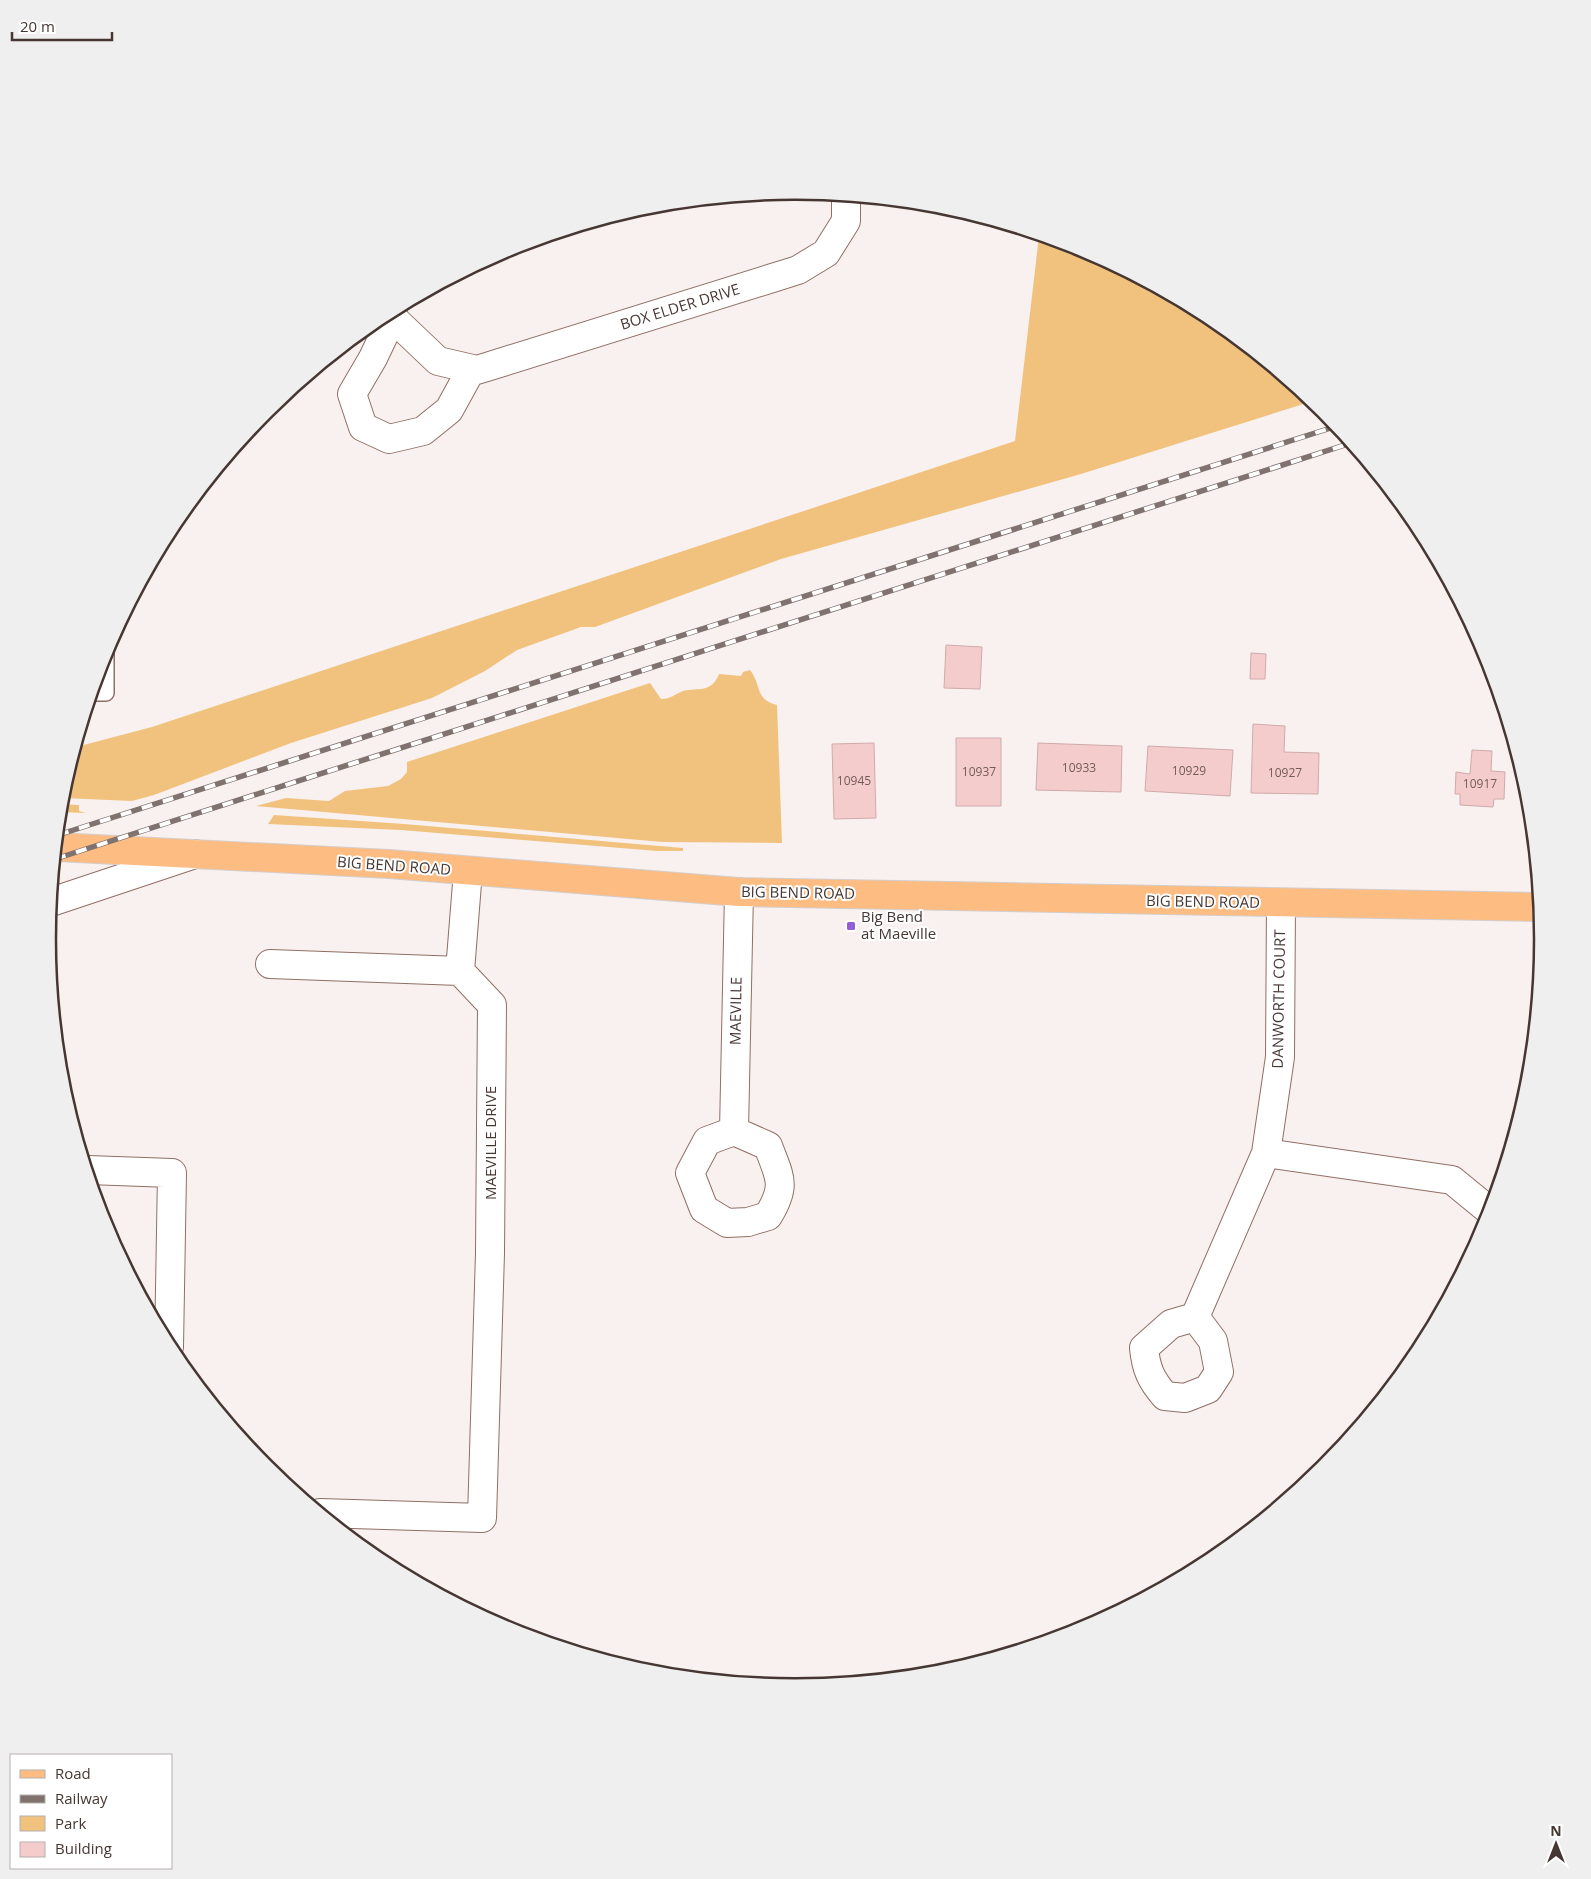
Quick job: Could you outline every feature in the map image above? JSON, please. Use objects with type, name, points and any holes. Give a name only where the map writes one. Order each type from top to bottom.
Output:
[{"type":"main road","name":"BIG BEND ROAD","points":[[63,847],[468,871],[739,892],[1281,904],[1534,907]]},
{"type":"street","name":"BOX ELDER DRIVE","points":[[395,318],[438,361],[471,370],[487,367],[798,270],[826,253],[846,221],[846,202]]},
{"type":"street","name":"BOX ELDER DRIVE","points":[[387,324],[373,358],[352,394],[363,427],[389,439],[423,430],[449,410],[471,370]]},
{"type":"street","points":[[58,900],[196,854]]},
{"type":"street","points":[[270,964],[460,971],[468,871]]},
{"type":"street","name":"MAEVILLE","points":[[734,1131],[739,892]]},
{"type":"street","name":"DANWORTH COURT","points":[[1195,1317],[1266,1153],[1280,1057],[1281,904]]},
{"type":"street","name":"MAEVILLE DRIVE","points":[[329,1512],[482,1518],[490,1253],[492,1005],[460,971]]},
{"type":"street","points":[[1266,1153],[1452,1180],[1484,1206]]},
{"type":"street","points":[[93,1170],[172,1174],[169,1331]]},
{"type":"lane","points":[[98,694],[106,693],[106,674]]},
{"type":"green space","points":[[1038,241],[1122,276],[1165,299],[1246,353],[1304,404],[1081,474],[781,559],[595,627],[581,627],[517,650],[485,671],[432,698],[291,743],[154,795],[132,801],[70,798],[82,745],[152,727],[1015,441]]},
{"type":"green space","points":[[750,670],[765,699],[777,705],[782,843],[662,842],[256,806],[286,798],[329,801],[345,791],[388,786],[401,779],[407,772],[407,762],[650,683],[661,699],[664,699],[683,691],[704,689],[712,685],[719,674],[741,676],[743,672]]},
{"type":"green space","points":[[69,804],[79,805],[79,811],[86,813],[67,812]]},
{"type":"green space","points":[[274,815],[683,848],[683,851],[657,851],[401,830],[268,824]]},
{"type":"building","points":[[946,645],[982,647],[980,689],[944,688]]},
{"type":"building","points":[[1251,653],[1266,654],[1265,679],[1250,679]]},
{"type":"building","points":[[1253,724],[1285,726],[1284,752],[1319,753],[1318,794],[1251,793]]},
{"type":"building","points":[[956,738],[1001,738],[1001,806],[956,806]]},
{"type":"building","points":[[874,743],[876,818],[834,819],[832,744]]},
{"type":"building","points":[[1038,743],[1122,746],[1121,792],[1036,790]]},
{"type":"building","points":[[1148,746],[1233,750],[1230,796],[1145,791]]},
{"type":"building","points":[[1472,750],[1492,751],[1491,771],[1505,772],[1504,799],[1494,799],[1493,807],[1460,805],[1460,794],[1455,794],[1456,772],[1470,774]]},
{"type":"railway","points":[[64,833],[1329,429]]},
{"type":"railway","points":[[62,857],[1344,445]]},
{"type":"place","name":"Big Bend at Maeville","points":[[851,926]]}]
